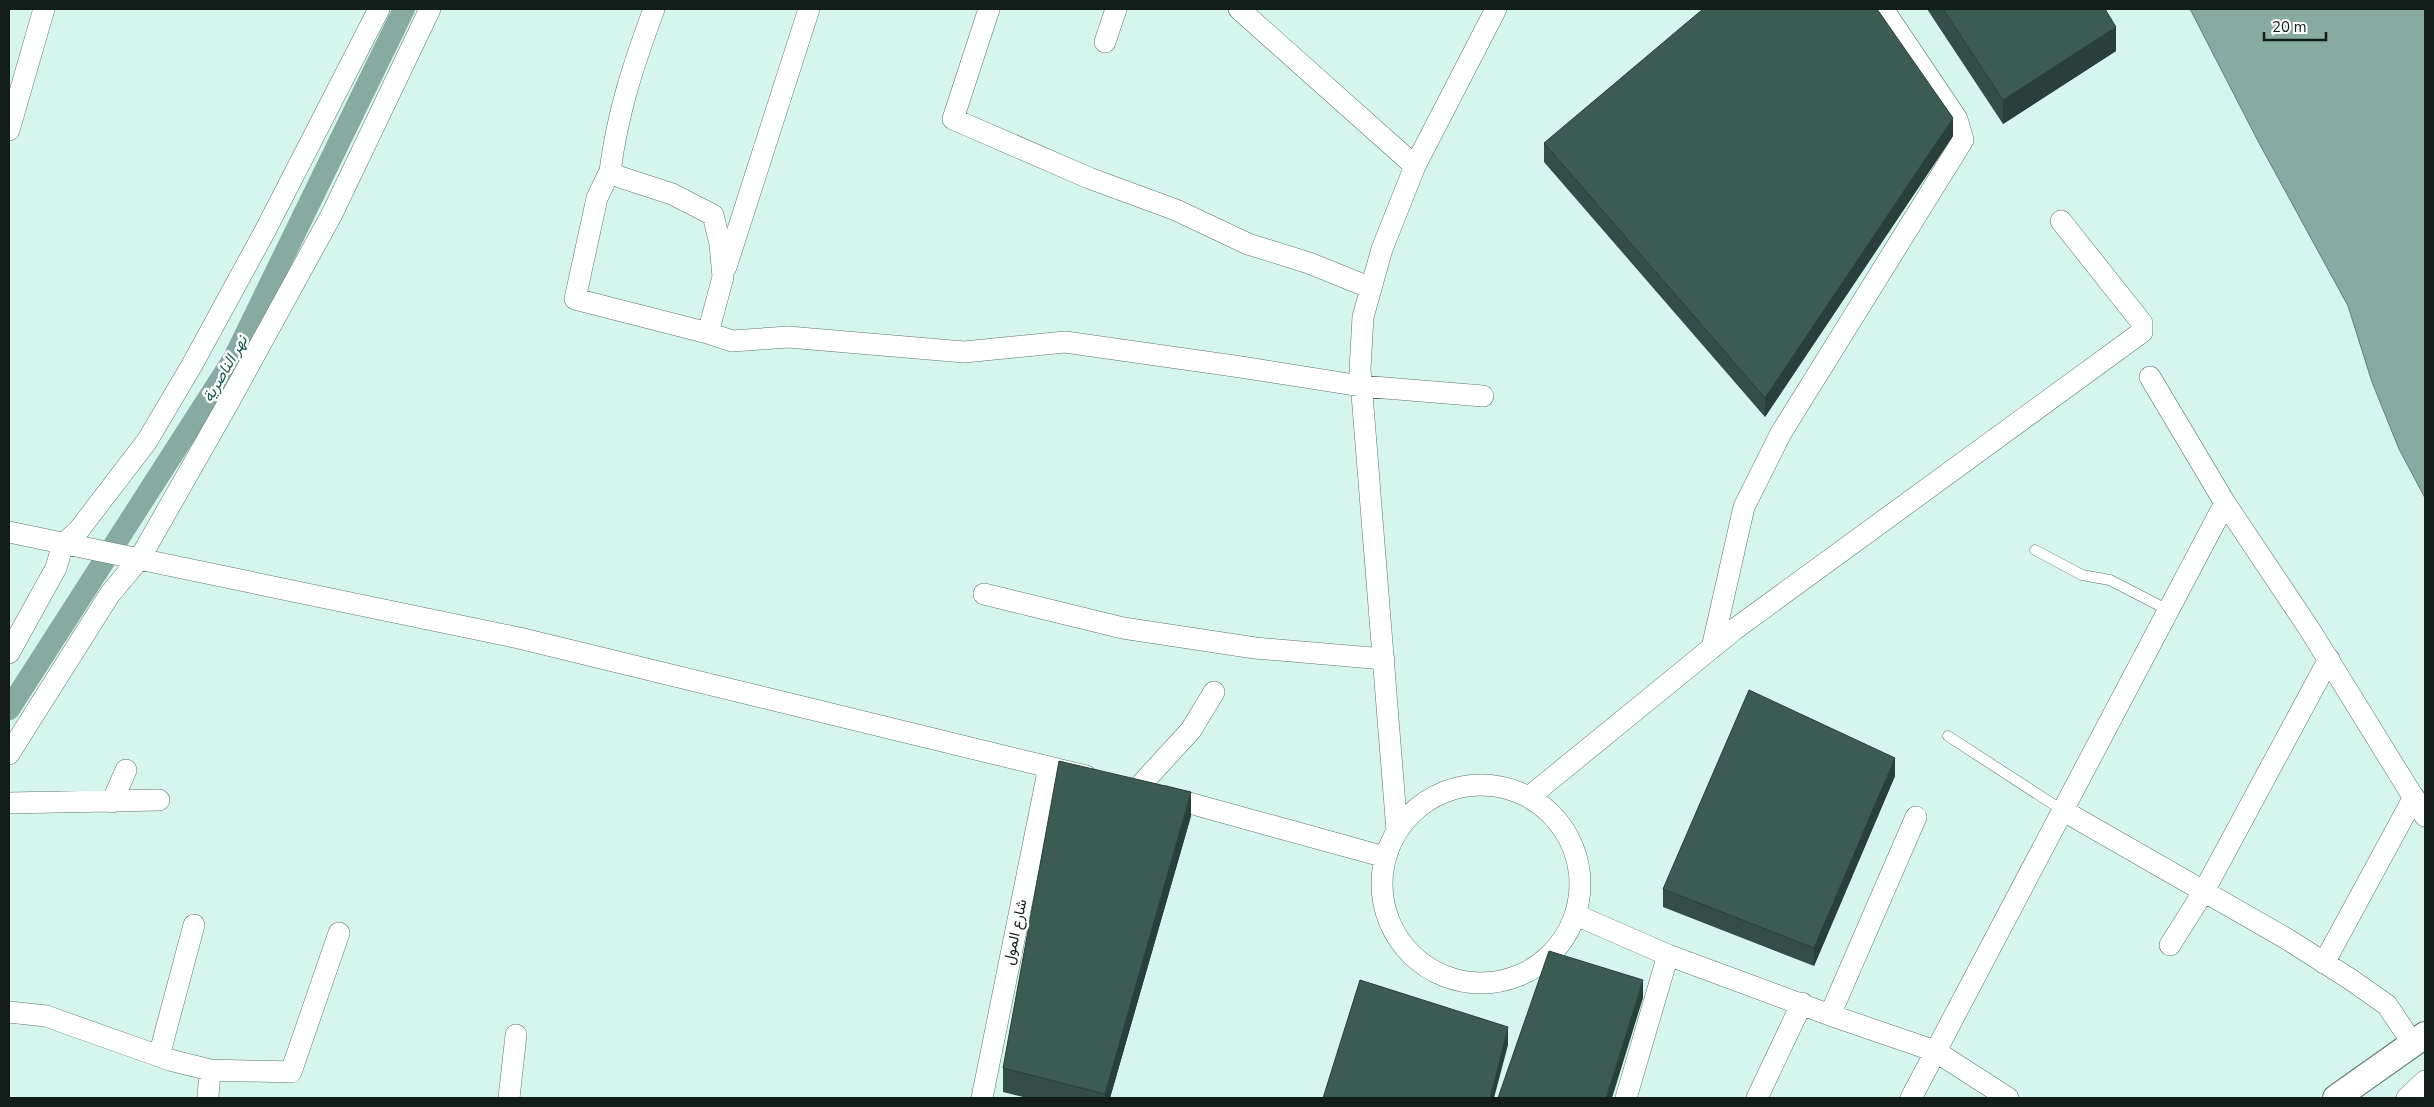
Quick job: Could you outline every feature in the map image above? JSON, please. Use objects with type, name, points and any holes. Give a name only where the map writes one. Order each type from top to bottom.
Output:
[{"type":"street","points":[[9,130],[14,83],[44,9]]},
{"type":"street","points":[[9,653],[56,568],[65,545],[147,441],[187,374],[265,231],[379,9]]},
{"type":"street","points":[[9,754],[134,557],[332,214],[430,9]]},
{"type":"street","points":[[654,9],[627,83],[615,132],[610,171],[597,198],[575,299],[708,333],[732,341],[788,338],[964,352],[1065,342],[1361,386],[1483,396]]},
{"type":"street","points":[[708,333],[723,277],[809,9]]},
{"type":"street","points":[[989,9],[953,119],[1089,178],[1176,210],[1248,244],[1309,263],[1371,288]]},
{"type":"street","points":[[1105,42],[1116,9]]},
{"type":"street","points":[[1239,9],[1415,166]]},
{"type":"street","points":[[1397,831],[1361,386],[1363,317],[1382,249],[1415,166],[1496,9]]},
{"type":"street","points":[[1712,648],[1744,507],[1781,433],[1963,140],[1957,119],[1883,9]]},
{"type":"street","points":[[610,171],[620,177],[672,194],[713,216],[720,244],[723,277]]},
{"type":"street","points":[[1529,797],[1712,648],[2142,332],[2142,323],[2061,220]]},
{"type":"street","points":[[2150,377],[2225,503],[2328,660],[2425,816]]},
{"type":"street","points":[[1911,1098],[2225,503]]},
{"type":"street","points":[[9,532],[519,638],[1120,784],[1385,857]]},
{"type":"street","points":[[984,594],[1123,628],[1256,648],[1384,659]]},
{"type":"street","points":[[2170,945],[2204,891],[2328,660]]},
{"type":"street","points":[[1120,784],[1191,730],[1214,692]]},
{"type":"street","name":"شارع المول","points":[[982,1098],[1049,767]]},
{"type":"street","points":[[112,802],[126,770]]},
{"type":"street","points":[[1481,784],[1506,788],[1529,797],[1551,813],[1568,835],[1578,860],[1580,888],[1576,915],[1560,945],[1534,969],[1503,982],[1469,984],[1436,974],[1408,954],[1390,925],[1382,892],[1385,857],[1397,831],[1413,812],[1426,802],[1456,788],[1481,784]]},
{"type":"street","points":[[2324,963],[2414,797]]},
{"type":"street","points":[[9,803],[159,800]]},
{"type":"street","points":[[2062,810],[2204,891],[2324,963],[2388,1005],[2419,1039],[2336,1098]]},
{"type":"street","points":[[1830,1015],[1916,817]]},
{"type":"street","points":[[1576,915],[1668,955],[1802,1003],[1830,1015],[1935,1051],[2008,1098]]},
{"type":"street","points":[[159,1056],[194,925]]},
{"type":"street","points":[[9,1012],[46,1016],[159,1056],[210,1070],[290,1072],[339,933]]},
{"type":"street","points":[[1626,1098],[1668,955]]},
{"type":"street","points":[[1757,1098],[1802,1003]]},
{"type":"street","points":[[509,1098],[516,1035]]},
{"type":"street","points":[[208,1098],[210,1070]]},
{"type":"street","points":[[2408,1098],[2425,1081]]},
{"type":"lane","points":[[2035,550],[2082,575],[2110,580],[2168,610]]},
{"type":"lane","points":[[1948,736],[2062,810]]},
{"type":"shaded area","points":[[2190,9],[2425,9],[2425,498],[2399,449],[2372,382],[2348,306],[2259,143]]},
{"type":"building","points":[[1703,9],[1877,9],[1953,118],[1765,398],[1544,143]]},
{"type":"building","points":[[1943,9],[2105,9],[2116,27],[2003,100]]},
{"type":"building","points":[[1749,690],[1895,758],[1814,948],[1663,889]]},
{"type":"building","points":[[1059,761],[1191,792],[1105,1094],[1003,1068]]},
{"type":"building","points":[[1549,951],[1643,980],[1606,1098],[1498,1098]]},
{"type":"building","points":[[1360,980],[1508,1027],[1490,1098],[1323,1098]]},
{"type":"waterway","name":"نهر الناصرية","points":[[9,709],[233,360],[404,9]]}]
